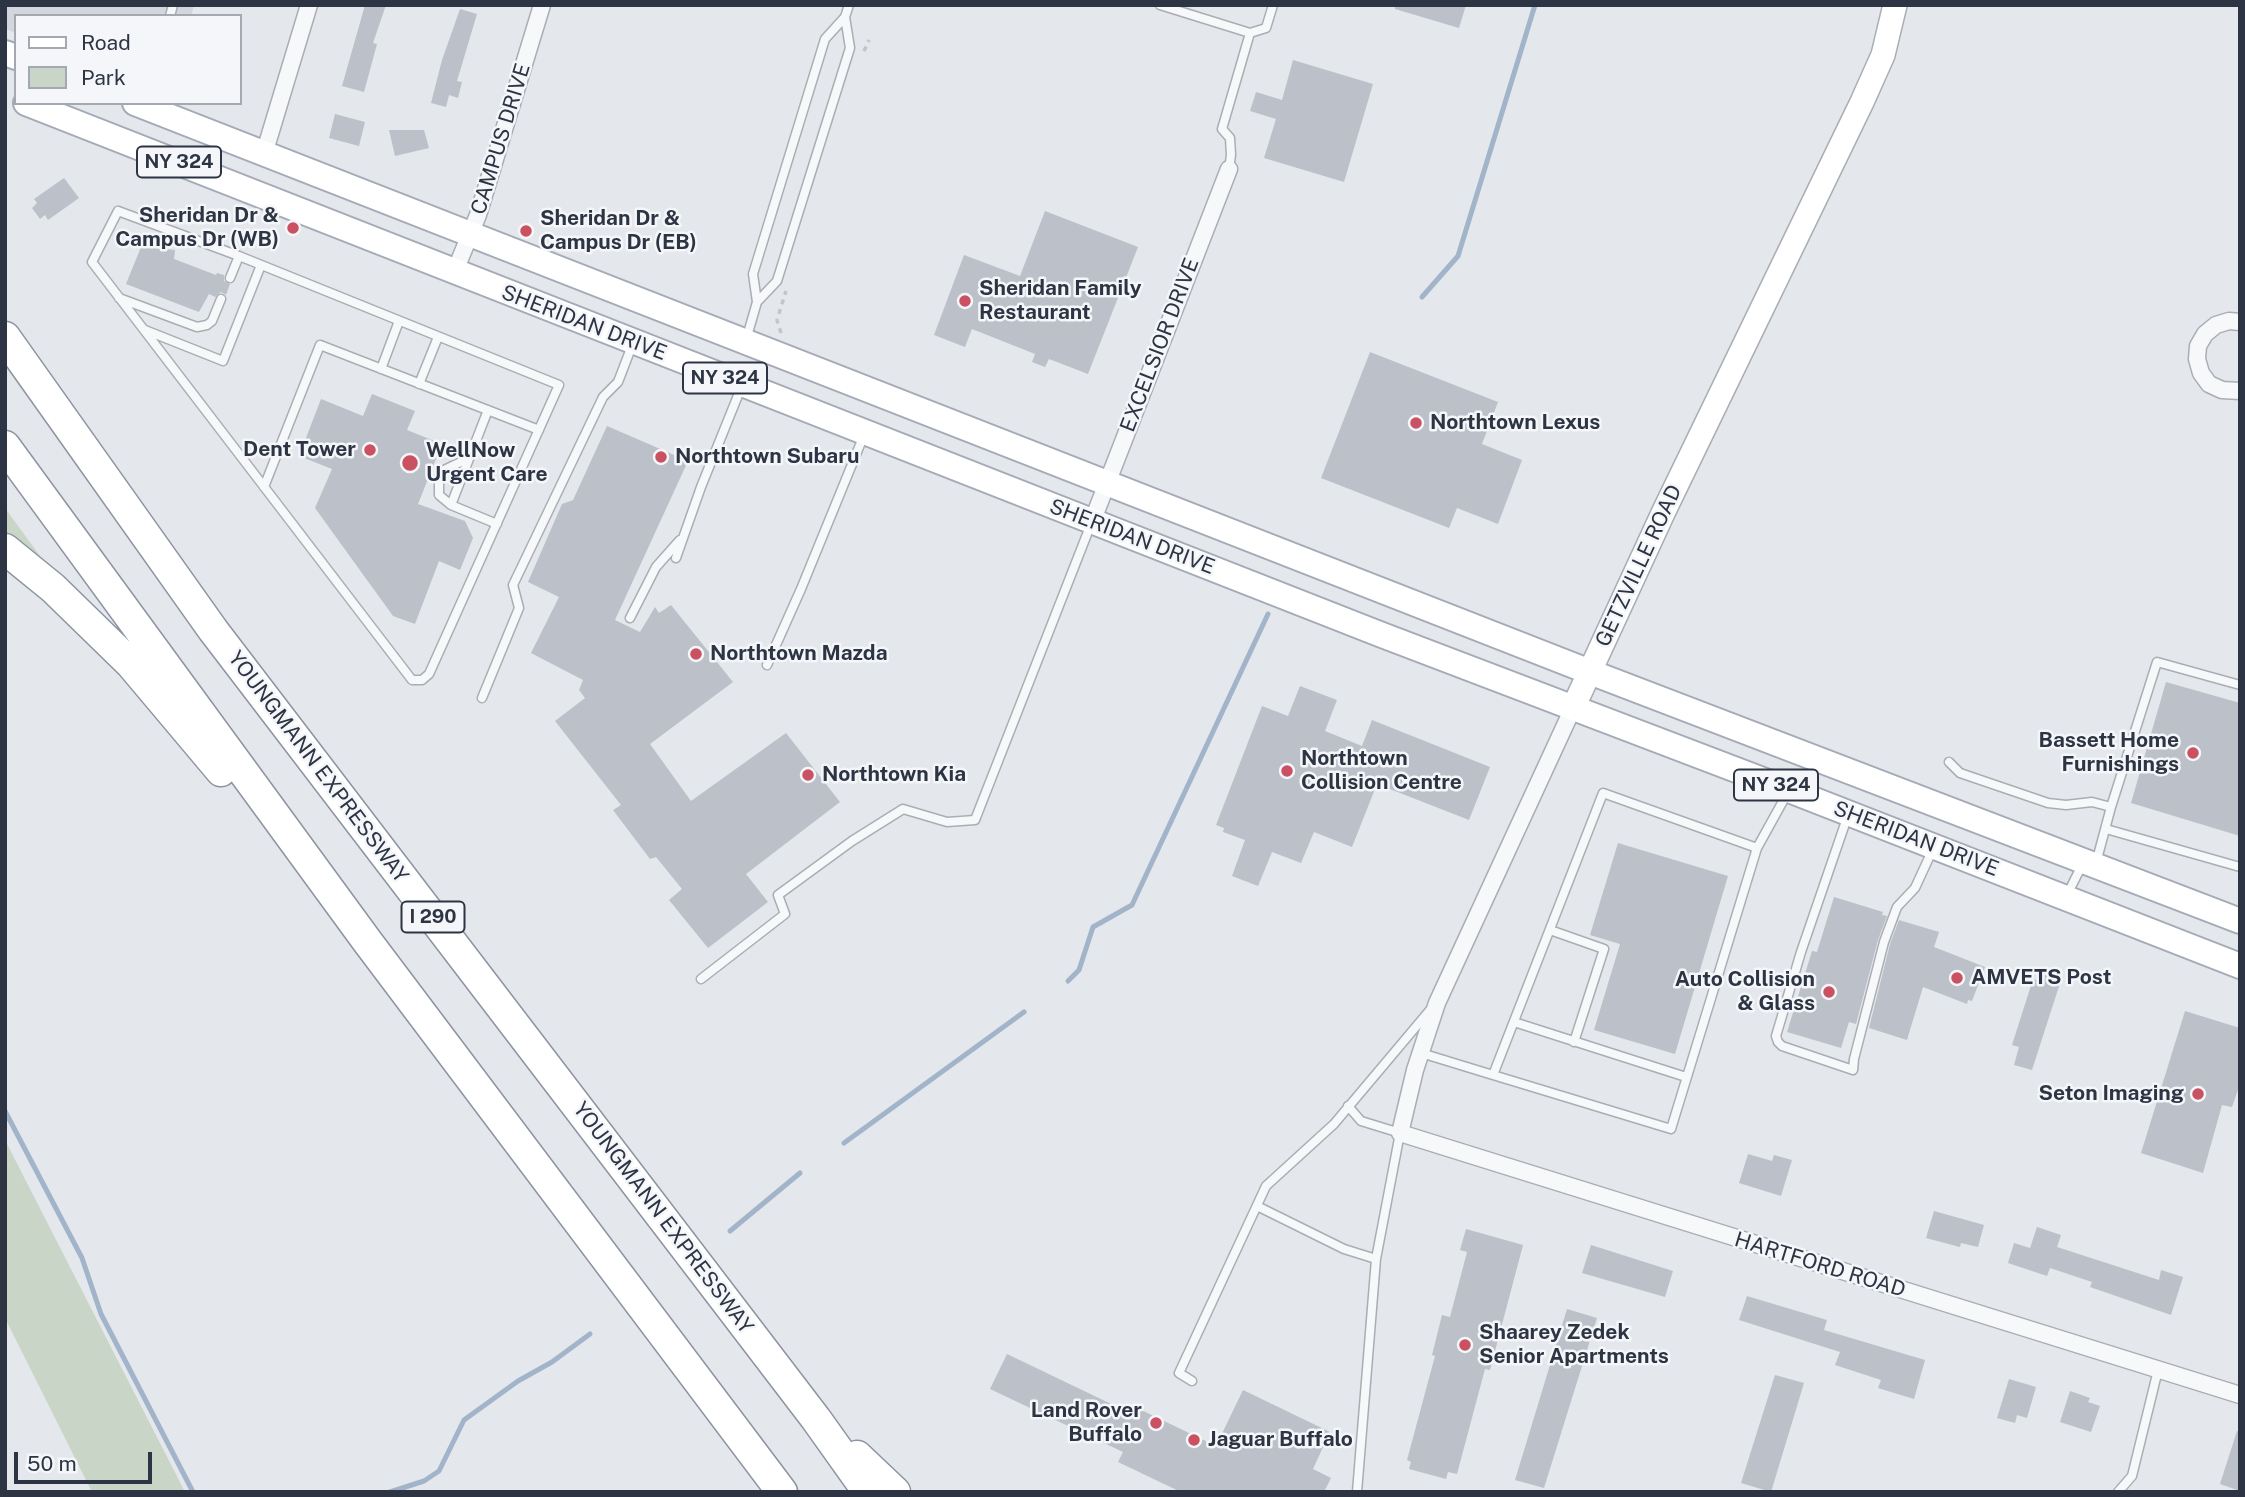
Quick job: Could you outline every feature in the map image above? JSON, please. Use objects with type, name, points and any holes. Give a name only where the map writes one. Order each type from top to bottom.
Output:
[{"type":"highway","name":"YOUNGMANN EXPRESSWAY","points":[[5,337],[213,630],[816,1419],[868,1492]]},
{"type":"highway","points":[[5,446],[367,941],[782,1492]]},
{"type":"highway","points":[[5,549],[52,588],[131,664],[367,941]]},
{"type":"highway","points":[[816,1419],[895,1492]]},
{"type":"highway","points":[[731,1423],[767,1492]]},
{"type":"main road","name":"SHERIDAN DRIVE","points":[[31,105],[1092,522],[2240,966]]},
{"type":"main road","name":"SHERIDAN DRIVE","points":[[140,105],[1590,671],[2240,921]]},
{"type":"street","points":[[264,154],[309,5]]},
{"type":"street","name":"CAMPUS DRIVE","points":[[455,271],[478,215],[542,5]]},
{"type":"street","name":"GETZVILLE ROAD","points":[[1400,1133],[1437,1003],[1664,511],[1862,102],[1883,55],[1895,5]]},
{"type":"street","name":"EXCELSIOR DRIVE","points":[[1092,522],[1229,169]]},
{"type":"street","points":[[2240,322],[2229,321],[2216,325],[2205,334],[2198,346],[2197,359],[2201,373],[2209,384],[2221,390],[2240,391]]},
{"type":"street","name":"HARTFORD ROAD","points":[[1400,1133],[2240,1395]]},
{"type":"lane","points":[[746,342],[757,302],[753,274],[784,172],[825,39],[845,17],[849,5]]},
{"type":"lane","points":[[1160,5],[1250,33],[1266,28],[1273,5]]},
{"type":"lane","points":[[757,302],[777,281],[846,61],[850,48],[845,17]]},
{"type":"lane","points":[[1229,169],[1230,138],[1222,129],[1250,33]]},
{"type":"lane","points":[[118,211],[261,265],[559,385],[429,674],[422,680],[412,680],[92,262],[118,211]]},
{"type":"lane","points":[[230,278],[239,256]]},
{"type":"lane","points":[[143,329],[223,361],[261,265]]},
{"type":"lane","points":[[119,298],[198,327],[212,321],[221,299]]},
{"type":"lane","points":[[381,369],[399,321]]},
{"type":"lane","points":[[419,384],[438,337]]},
{"type":"lane","points":[[482,698],[519,608],[513,584],[603,397],[618,382],[633,342]]},
{"type":"lane","points":[[264,486],[320,345],[539,430]]},
{"type":"lane","points":[[676,558],[742,385]]},
{"type":"lane","points":[[451,505],[488,410]]},
{"type":"lane","points":[[767,665],[865,432]]},
{"type":"lane","points":[[444,470],[469,458]]},
{"type":"lane","points":[[439,483],[439,495],[451,505],[497,524]]},
{"type":"lane","points":[[701,979],[785,915],[778,895],[852,841],[903,809],[947,822],[975,820],[1092,522]]},
{"type":"lane","points":[[630,618],[656,567],[684,535]]},
{"type":"lane","points":[[2065,897],[2090,863],[2106,829],[2157,662],[2240,685]]},
{"type":"lane","points":[[1948,762],[1960,773],[2048,803],[2066,805],[2092,802],[2111,807]]},
{"type":"lane","points":[[1421,1053],[1671,1129],[1757,848],[1789,790]]},
{"type":"lane","points":[[1493,1075],[1603,793],[1757,848]]},
{"type":"lane","points":[[1849,813],[1801,952],[1776,1036],[1777,1042],[1782,1046],[1853,1070],[1884,942],[1897,907],[1915,888],[1934,846]]},
{"type":"lane","points":[[2106,829],[2240,867]]},
{"type":"lane","points":[[1550,930],[1604,949],[1574,1042]]},
{"type":"lane","points":[[1192,1381],[1179,1373],[1266,1186],[1334,1124],[1437,1003]]},
{"type":"lane","points":[[1514,1022],[1686,1077]]},
{"type":"lane","points":[[1348,1106],[1361,1121],[1400,1133],[1376,1259],[1357,1492]]},
{"type":"lane","points":[[1257,1206],[1344,1249],[1376,1259]]},
{"type":"lane","points":[[2119,1491],[2132,1476],[2158,1370]]},
{"type":"path","points":[[782,335],[777,320],[788,287]]},
{"type":"shaded area","points":[[5,5],[194,5],[192,14],[14,14],[14,32],[5,29]]},
{"type":"green space","points":[[5,508],[53,574],[5,538]]},
{"type":"green space","points":[[5,1140],[185,1492],[92,1492],[5,1318]]},
{"type":"building","points":[[365,5],[386,5],[373,43],[377,44],[364,92],[342,86]]},
{"type":"building","points":[[1395,5],[1466,5],[1459,28],[1395,9]]},
{"type":"building","points":[[460,9],[477,14],[457,81],[462,82],[458,98],[449,95],[446,107],[431,103],[442,60]]},
{"type":"building","points":[[1293,60],[1373,84],[1344,182],[1264,158],[1276,119],[1250,111],[1256,92],[1282,100]]},
{"type":"building","points":[[335,114],[365,122],[359,146],[329,138]]},
{"type":"building","points":[[389,130],[424,130],[429,148],[395,156]]},
{"type":"building","points":[[64,178],[79,198],[48,220],[45,215],[40,219],[32,208],[37,203],[34,199]]},
{"type":"building","points":[[1045,211],[1138,247],[1088,374],[1049,359],[1045,367],[1032,362],[1035,354],[972,329],[965,347],[934,335],[964,255],[1020,276]]},
{"type":"building","points":[[141,247],[175,250],[174,259],[216,275],[224,275],[224,281],[230,284],[226,295],[221,292],[215,297],[209,294],[199,312],[126,284]]},
{"type":"building","name":"Northtown Lexus","points":[[1370,352],[1498,402],[1482,444],[1522,460],[1498,524],[1457,508],[1449,528],[1321,478]]},
{"type":"building","points":[[372,394],[415,411],[407,430],[442,444],[418,504],[465,521],[473,538],[460,570],[439,561],[415,624],[393,616],[315,508],[332,469],[299,456],[321,399],[363,416]]},
{"type":"building","points":[[607,426],[688,461],[615,620],[640,632],[655,607],[659,613],[671,605],[733,682],[650,744],[691,801],[786,733],[840,802],[746,874],[768,902],[708,948],[669,900],[682,889],[656,857],[650,859],[613,810],[621,805],[555,721],[585,698],[579,690],[583,680],[531,653],[559,597],[528,582],[562,504],[573,500]]},
{"type":"building","name":"Bassett Home Furnishings","points":[[2166,682],[2240,703],[2240,836],[2131,803]]},
{"type":"building","points":[[1300,686],[1337,700],[1325,731],[1362,746],[1372,720],[1490,767],[1469,820],[1377,784],[1352,847],[1314,832],[1301,863],[1272,852],[1258,886],[1232,876],[1245,840],[1223,832],[1224,828],[1216,825],[1262,706],[1288,716]]},
{"type":"building","points":[[1618,843],[1728,876],[1675,1054],[1594,1030],[1620,944],[1590,935]]},
{"type":"building","name":"Auto Collision & Glass","points":[[1834,897],[1883,912],[1882,915],[1887,916],[1856,1024],[1849,1022],[1841,1048],[1787,1032],[1812,951],[1817,952]]},
{"type":"building","points":[[1899,920],[1939,932],[1934,947],[1985,967],[1972,1001],[1968,1000],[1967,1004],[1923,987],[1907,1040],[1869,1028],[1890,944]]},
{"type":"building","points":[[2045,975],[2061,980],[2032,1070],[2014,1065],[2019,1047],[2012,1045],[2033,979],[2043,982]]},
{"type":"building","name":"Seton Imaging","points":[[2185,1011],[2240,1028],[2240,1084],[2232,1107],[2222,1105],[2203,1173],[2141,1153]]},
{"type":"building","points":[[1748,1154],[1772,1161],[1774,1155],[1792,1160],[1781,1196],[1739,1183]]},
{"type":"building","points":[[1934,1211],[1984,1225],[1978,1247],[1961,1243],[1960,1247],[1926,1238]]},
{"type":"building","points":[[2037,1227],[2061,1235],[2057,1247],[2159,1280],[2161,1270],[2183,1277],[2171,1315],[2090,1287],[2092,1282],[2050,1268],[2047,1276],[2008,1263],[2014,1243],[2030,1248]]},
{"type":"building","name":"Shaarey Zedek Senior Apartments","points":[[1466,1229],[1523,1245],[1490,1370],[1485,1369],[1457,1474],[1448,1472],[1446,1479],[1409,1469],[1411,1462],[1407,1460],[1435,1356],[1432,1355],[1442,1315],[1450,1317],[1467,1252],[1460,1250]]},
{"type":"building","points":[[1591,1245],[1673,1271],[1665,1297],[1582,1273]]},
{"type":"building","points":[[1747,1296],[1827,1320],[1824,1330],[1925,1360],[1914,1399],[1878,1388],[1881,1380],[1835,1365],[1840,1352],[1739,1320]]},
{"type":"building","points":[[1567,1309],[1597,1318],[1544,1488],[1515,1480]]},
{"type":"building","points":[[1007,1354],[1130,1413],[1133,1406],[1216,1446],[1243,1390],[1330,1432],[1313,1469],[1331,1478],[1324,1492],[1181,1492],[1118,1462],[1123,1452],[990,1389]]},
{"type":"building","points":[[1775,1375],[1804,1383],[1771,1492],[1741,1483]]},
{"type":"building","points":[[2009,1379],[2036,1387],[2027,1418],[2017,1415],[2015,1423],[1997,1418]]},
{"type":"building","points":[[2070,1391],[2090,1398],[2088,1402],[2100,1406],[2091,1432],[2060,1422]]},
{"type":"building","points":[[2237,1431],[2240,1432],[2240,1491],[2220,1484]]},
{"type":"waterway","points":[[1422,297],[1458,256],[1535,5]]},
{"type":"waterway","points":[[1068,981],[1079,970],[1093,927],[1132,905],[1268,614]]},
{"type":"waterway","points":[[844,1143],[1024,1012]]},
{"type":"waterway","points":[[5,1111],[82,1258],[101,1314],[193,1492]]},
{"type":"waterway","points":[[730,1231],[800,1173]]},
{"type":"waterway","points":[[390,1492],[424,1481],[439,1471],[464,1420],[590,1334]]},
{"type":"place","name":"Sheridan Dr & Campus Dr (WB)","points":[[293,228]]},
{"type":"place","name":"Sheridan Dr & Campus Dr (EB)","points":[[526,231]]},
{"type":"place","name":"Sheridan Family Restaurant","points":[[965,301]]},
{"type":"place","name":"Northtown Lexus","points":[[1416,423]]},
{"type":"place","name":"Dent Tower","points":[[370,450]]},
{"type":"place","name":"Northtown Subaru","points":[[661,457]]},
{"type":"place","name":"WellNow Urgent Care","points":[[410,463]]},
{"type":"place","name":"Northtown Mazda","points":[[696,654]]},
{"type":"place","name":"Bassett Home Furnishings","points":[[2193,753]]},
{"type":"place","name":"Northtown Collision Centre","points":[[1287,771]]},
{"type":"place","name":"Northtown Kia","points":[[808,775]]},
{"type":"place","name":"AMVETS Post","points":[[1957,978]]},
{"type":"place","name":"Auto Collision & Glass","points":[[1829,992]]},
{"type":"place","name":"Seton Imaging","points":[[2198,1094]]},
{"type":"place","name":"Shaarey Zedek Senior Apartments","points":[[1465,1345]]},
{"type":"place","name":"Land Rover Buffalo","points":[[1156,1423]]},
{"type":"place","name":"Jaguar Buffalo","points":[[1194,1440]]}]
